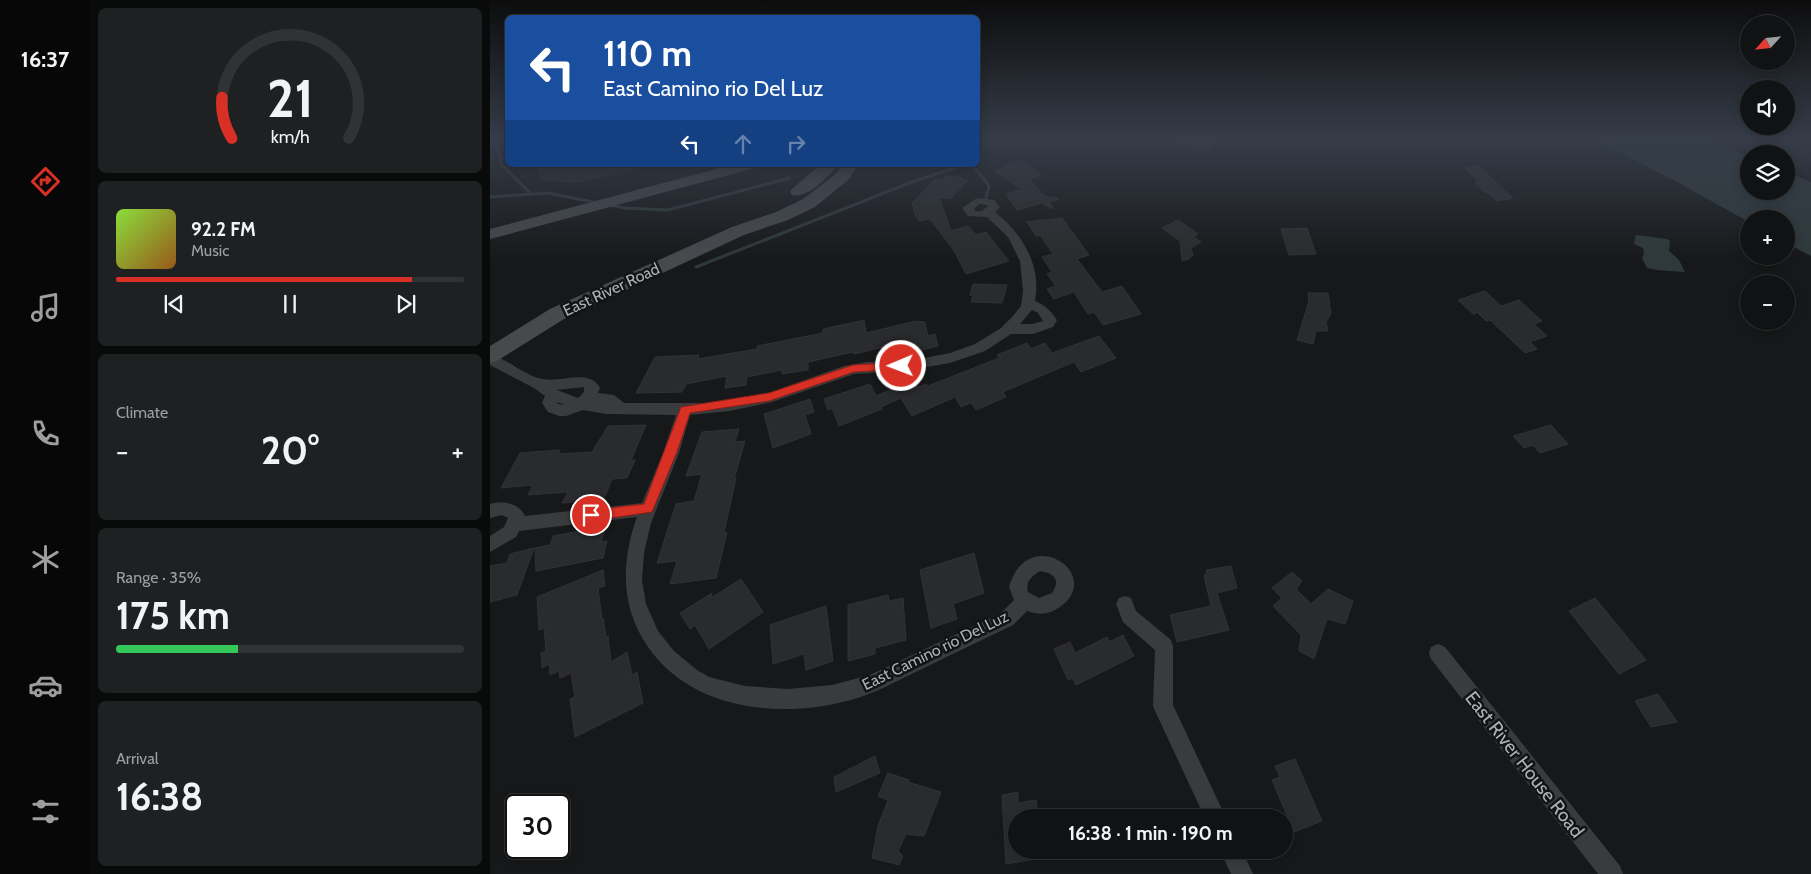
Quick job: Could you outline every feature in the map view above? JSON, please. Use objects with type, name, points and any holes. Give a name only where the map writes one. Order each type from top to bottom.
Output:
[{"type":"street","points":[[490,234],[651,184],[656,180]]},
{"type":"street","points":[[490,224],[508,218],[569,208],[612,195],[681,180]]},
{"type":"street","name":"East River Road","points":[[738,231],[804,180]]},
{"type":"street","name":"East River Road","points":[[490,357],[557,314],[738,231],[782,216],[808,203],[838,180]]},
{"type":"street","points":[[490,357],[539,384],[553,394],[549,403],[554,409],[564,410],[584,401],[609,399],[621,408],[685,410],[769,397],[853,369],[901,366],[936,361],[979,348],[1007,329],[1024,312],[1028,303],[1029,271],[1024,253],[1014,234],[989,212]]},
{"type":"street","points":[[1007,329],[1033,329],[1048,324],[1050,320],[1043,310],[1028,303]]},
{"type":"street","points":[[539,384],[589,383],[592,388],[584,401]]},
{"type":"street","name":"East Camino rio Del Luz","points":[[685,410],[671,452],[648,509],[634,567],[634,595],[642,620],[656,645],[677,667],[706,685],[730,692],[766,698],[800,698],[835,694],[869,684],[1007,619],[1024,601]]},
{"type":"street","points":[[490,511],[499,509],[513,511],[517,517],[515,524],[507,535],[490,544]]},
{"type":"street","points":[[515,524],[648,509]]},
{"type":"street","points":[[1124,604],[1129,616],[1164,646],[1163,706],[1212,809]]},
{"type":"street","name":"East River House Road","points":[[1438,653],[1612,874]]},
{"type":"street","points":[[1235,859],[1242,874]]},
{"type":"shaded area","points":[[541,180],[591,180],[577,183]]},
{"type":"shaded area","points":[[1673,180],[1740,180],[1740,200],[1795,200],[1795,180],[1811,182],[1811,256],[1795,248],[1795,210],[1740,210],[1740,217]]},
{"type":"shaded area","points":[[1636,235],[1670,241],[1669,251],[1679,260],[1685,272],[1647,268],[1642,258],[1644,254],[1643,248],[1634,244]]},
{"type":"building","points":[[934,180],[968,180],[950,199],[939,197],[951,231],[968,226],[976,235],[986,232],[1009,261],[966,274],[953,249],[930,219],[919,221],[912,203]]},
{"type":"building","points":[[1008,180],[1030,180],[1044,196],[1059,199],[1049,202],[1053,207],[1051,209],[1042,203],[1017,210],[1006,194],[1019,190],[1025,192]]},
{"type":"building","points":[[1477,180],[1493,180],[1513,198],[1497,201],[1475,183],[1479,182]]},
{"type":"building","points":[[1062,218],[1089,255],[1077,259],[1102,292],[1122,286],[1141,314],[1103,325],[1094,312],[1088,314],[1074,292],[1054,299],[1047,289],[1056,286],[1047,274],[1052,272],[1042,257],[1053,254],[1040,235],[1036,236],[1027,222]]},
{"type":"building","points":[[1178,220],[1198,234],[1193,236],[1201,242],[1191,248],[1193,255],[1189,259],[1182,261],[1180,241],[1162,228]]},
{"type":"building","points":[[1307,228],[1316,254],[1289,255],[1281,229]]},
{"type":"building","points":[[973,284],[1007,285],[1002,303],[971,302],[973,295],[970,295]]},
{"type":"building","points":[[1485,291],[1501,306],[1519,300],[1542,321],[1534,324],[1547,336],[1530,342],[1537,349],[1525,353],[1490,320],[1486,321],[1477,312],[1474,315],[1458,300]]},
{"type":"building","points":[[1308,293],[1328,293],[1331,314],[1326,322],[1328,331],[1316,331],[1313,344],[1297,340],[1309,301]]},
{"type":"building","points":[[864,320],[866,333],[916,321],[925,322],[928,336],[935,334],[938,346],[918,351],[917,348],[889,354],[888,346],[854,354],[853,352],[808,362],[808,370],[782,374],[782,370],[747,377],[746,385],[725,388],[727,376],[686,384],[682,392],[636,393],[655,357],[699,355],[698,359],[757,349],[757,346],[823,333],[823,329]]},
{"type":"building","points":[[1099,336],[1116,358],[1081,372],[1074,362],[1003,392],[1006,397],[976,410],[971,403],[961,407],[955,397],[912,416],[901,398],[881,407],[882,409],[839,426],[832,408],[828,410],[824,399],[870,384],[876,396],[914,380],[918,387],[926,384],[928,386],[999,358],[997,355],[1027,343],[1031,349],[1045,343],[1052,353]]},
{"type":"building","points":[[810,399],[814,412],[805,415],[811,434],[773,448],[764,414]]},
{"type":"building","points":[[646,425],[631,460],[635,460],[627,478],[612,479],[604,499],[562,503],[568,492],[528,495],[533,485],[501,488],[520,453],[560,450],[558,454],[592,452],[608,426]]},
{"type":"building","points":[[1551,425],[1568,444],[1540,453],[1533,445],[1524,448],[1513,436]]},
{"type":"building","points":[[739,429],[735,442],[745,441],[734,479],[736,478],[724,533],[727,532],[716,578],[670,584],[677,561],[657,563],[676,504],[694,501],[702,474],[686,476],[702,432]]},
{"type":"building","points":[[606,526],[601,542],[607,541],[603,558],[536,571],[535,548],[550,545],[553,536]]},
{"type":"building","points":[[534,548],[517,595],[490,602],[490,566],[507,563],[510,554]]},
{"type":"building","points":[[974,553],[984,593],[953,604],[957,619],[931,628],[920,570]]},
{"type":"building","points":[[1231,566],[1237,588],[1217,593],[1229,630],[1177,642],[1170,615],[1211,606],[1204,575],[1207,574],[1206,570]]},
{"type":"building","points":[[603,570],[605,586],[598,588],[602,619],[606,637],[608,636],[611,662],[627,652],[632,675],[637,672],[643,703],[575,737],[570,699],[575,697],[571,673],[560,678],[559,671],[550,675],[549,664],[542,668],[541,653],[546,651],[544,628],[539,630],[537,597]]},
{"type":"building","points":[[1292,572],[1302,581],[1296,589],[1311,604],[1328,589],[1353,601],[1345,624],[1327,619],[1314,659],[1299,651],[1301,635],[1273,606],[1282,598],[1272,588]]},
{"type":"building","points":[[741,579],[763,612],[709,649],[695,625],[690,629],[680,613],[712,593],[711,598]]},
{"type":"building","points":[[888,595],[889,601],[903,598],[906,640],[875,648],[875,654],[848,661],[848,605]]},
{"type":"building","points":[[1595,598],[1646,660],[1619,674],[1569,611]]},
{"type":"building","points":[[826,606],[833,661],[806,670],[804,654],[773,664],[770,625]]},
{"type":"building","points":[[1123,635],[1134,656],[1076,685],[1072,678],[1068,680],[1054,649],[1070,642],[1075,653],[1107,637],[1109,642]]},
{"type":"building","points":[[1658,694],[1677,722],[1651,727],[1635,701]]},
{"type":"building","points":[[875,756],[880,773],[836,792],[834,777]]},
{"type":"building","points":[[1295,759],[1322,821],[1294,832],[1293,809],[1284,809],[1272,780],[1280,777],[1275,766]]},
{"type":"building","points":[[888,773],[909,780],[908,782],[941,792],[924,836],[906,834],[898,851],[903,856],[899,865],[872,858],[878,826],[888,800],[878,796]]},
{"type":"building","points":[[1018,792],[1018,803],[1036,800],[1037,809],[1008,809],[1008,859],[1035,859],[1006,864],[1002,795]]},
{"type":"waterway","points":[[517,180],[531,194]]},
{"type":"waterway","points":[[610,205],[625,208],[668,210],[783,180]]},
{"type":"waterway","points":[[696,267],[919,180]]},
{"type":"waterway","points":[[984,180],[989,186],[986,198]]},
{"type":"waterway","points":[[490,197],[548,193],[598,203]]},
{"type":"route","points":[[591,515],[648,509],[671,452],[685,410],[769,397],[802,388],[853,369],[870,366],[901,366]]}]
